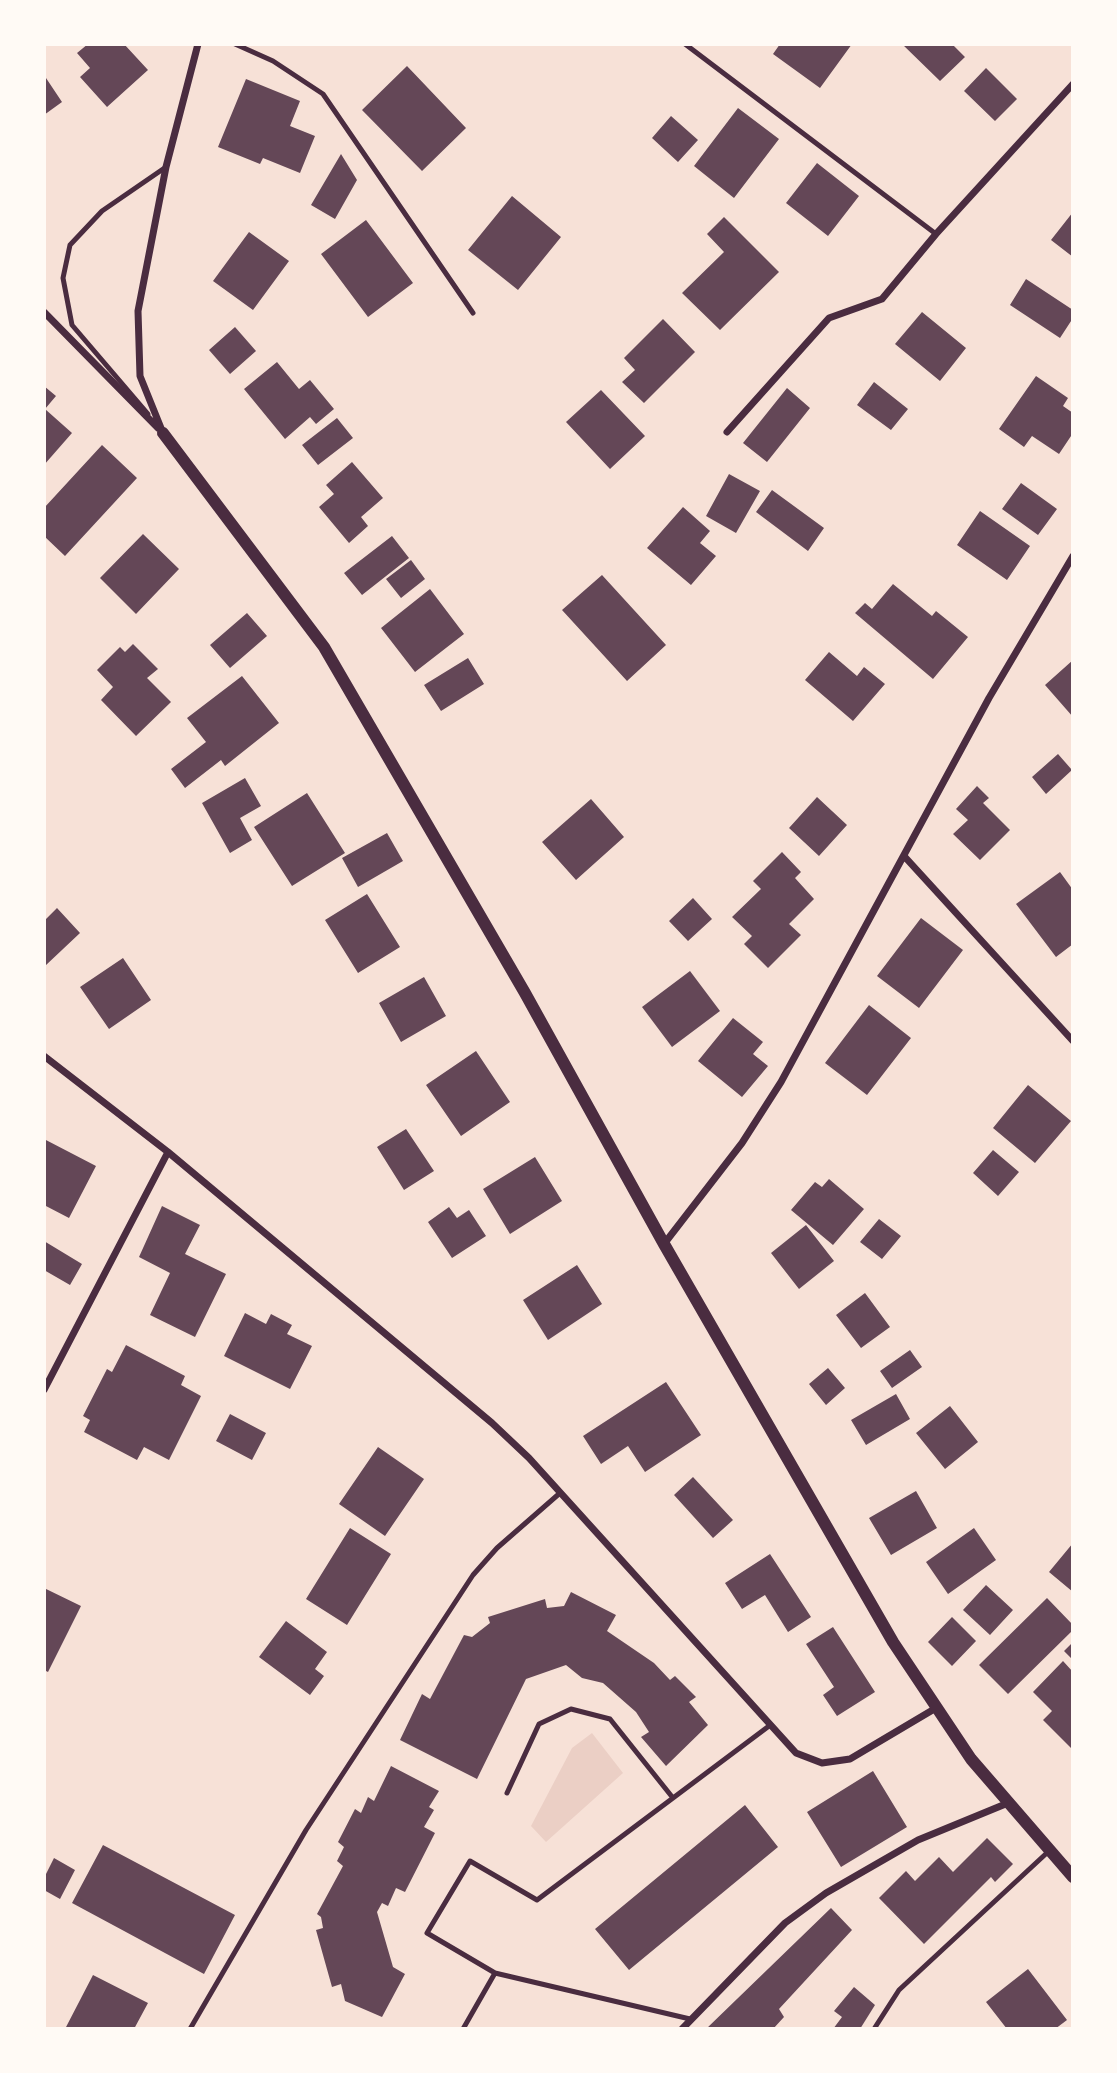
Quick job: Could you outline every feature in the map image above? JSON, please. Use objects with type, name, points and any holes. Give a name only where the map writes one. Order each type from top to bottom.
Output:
[{"type":"street","points":[[163,433],[140,376],[138,325],[166,167],[198,44]]},
{"type":"street","points":[[727,432],[829,318],[882,299],[936,234],[1073,84]]},
{"type":"street","points":[[44,312],[163,433],[324,647],[525,993],[844,1561],[971,1759],[1073,1877]]},
{"type":"street","points":[[664,1244],[742,1143],[781,1082],[989,698],[1073,556]]},
{"type":"street","points":[[904,856],[1073,1041]]},
{"type":"street","points":[[44,1056],[168,1152],[492,1423],[560,1493],[796,1753],[822,1763],[850,1759],[936,1708]]},
{"type":"street","points":[[44,1390],[168,1152]]},
{"type":"street","points":[[682,2029],[785,1923],[826,1893],[918,1840],[1008,1803]]},
{"type":"lane","points":[[235,44],[273,61],[323,94],[473,313]]},
{"type":"lane","points":[[684,44],[936,234]]},
{"type":"lane","points":[[163,433],[122,380],[72,325],[63,278],[70,245],[102,211],[166,167]]},
{"type":"lane","points":[[190,2029],[306,1830],[473,1575],[505,1541],[560,1493]]},
{"type":"lane","points":[[507,1793],[539,1724],[571,1709],[610,1718],[673,1798]]},
{"type":"lane","points":[[690,2019],[495,1973],[427,1933],[470,1861],[537,1900],[769,1726]]},
{"type":"lane","points":[[874,2029],[899,1990],[1050,1850]]},
{"type":"lane","points":[[463,2029],[495,1973]]},
{"type":"shaded area","points":[[592,1733],[623,1773],[546,1842],[531,1826],[572,1748]]},
{"type":"building","points":[[88,44],[124,44],[148,70],[107,107],[80,77],[90,68],[77,53]]},
{"type":"building","points":[[780,44],[852,44],[820,88],[773,54]]},
{"type":"building","points":[[902,44],[952,44],[965,57],[940,81]]},
{"type":"building","points":[[407,66],[466,128],[422,171],[362,110]]},
{"type":"building","points":[[986,68],[1017,99],[995,121],[964,91]]},
{"type":"building","points":[[44,75],[62,102],[44,115]]},
{"type":"building","points":[[246,79],[300,101],[290,126],[315,136],[300,173],[263,158],[260,164],[218,147]]},
{"type":"building","points":[[738,108],[779,139],[734,198],[694,166]]},
{"type":"building","points":[[671,116],[698,140],[678,162],[652,138]]},
{"type":"building","points":[[341,154],[357,180],[335,219],[311,205]]},
{"type":"building","points":[[817,163],[859,196],[828,236],[786,203]]},
{"type":"building","points":[[512,196],[561,237],[518,290],[468,250]]},
{"type":"building","points":[[1073,212],[1073,257],[1051,240]]},
{"type":"building","points":[[724,217],[779,272],[720,330],[682,293],[724,252],[707,234]]},
{"type":"building","points":[[366,220],[413,283],[368,317],[321,254]]},
{"type":"building","points":[[249,232],[289,261],[253,310],[213,281]]},
{"type":"building","points":[[1026,279],[1073,310],[1073,318],[1060,338],[1010,305]]},
{"type":"building","points":[[922,312],[966,348],[940,381],[895,344]]},
{"type":"building","points":[[663,319],[695,352],[644,403],[622,382],[635,370],[624,358]]},
{"type":"building","points":[[235,327],[256,351],[230,374],[209,350]]},
{"type":"building","points":[[277,362],[299,389],[310,380],[334,409],[316,424],[310,417],[285,439],[244,389]]},
{"type":"building","points":[[1036,376],[1068,398],[1063,406],[1073,413],[1073,433],[1059,454],[1032,436],[1024,447],[999,429]]},
{"type":"building","points":[[874,382],[908,409],[891,430],[857,405]]},
{"type":"building","points":[[44,386],[56,396],[45,409],[72,433],[44,465]]},
{"type":"building","points":[[787,388],[810,408],[767,462],[743,443]]},
{"type":"building","points":[[601,390],[645,436],[610,469],[566,422]]},
{"type":"building","points":[[337,418],[353,438],[318,465],[302,445]]},
{"type":"building","points":[[102,445],[137,478],[65,556],[44,536],[44,508]]},
{"type":"building","points":[[352,462],[383,498],[361,517],[368,526],[349,543],[319,507],[334,494],[326,485]]},
{"type":"building","points":[[729,474],[760,491],[736,533],[706,516]]},
{"type":"building","points":[[1021,483],[1057,509],[1038,535],[1002,509]]},
{"type":"building","points":[[772,490],[824,528],[808,551],[756,512]]},
{"type":"building","points":[[683,507],[710,531],[700,543],[716,556],[691,585],[647,548]]},
{"type":"building","points":[[980,511],[1030,546],[1007,580],[957,545]]},
{"type":"building","points":[[143,534],[179,569],[136,614],[100,578]]},
{"type":"building","points":[[392,536],[409,558],[362,595],[344,573]]},
{"type":"building","points":[[411,560],[425,579],[401,598],[386,579]]},
{"type":"building","points":[[602,575],[666,645],[627,681],[562,610]]},
{"type":"building","points":[[893,584],[932,616],[936,611],[968,637],[933,679],[855,613],[865,603],[872,609]]},
{"type":"building","points":[[430,589],[464,634],[415,672],[381,628]]},
{"type":"building","points":[[247,613],[267,636],[230,668],[210,645]]},
{"type":"building","points":[[133,644],[158,669],[147,678],[171,702],[136,736],[101,700],[113,687],[97,670],[120,647],[125,652]]},
{"type":"building","points":[[829,652],[857,676],[864,667],[885,684],[853,721],[805,680]]},
{"type":"building","points":[[468,658],[484,684],[441,711],[424,685]]},
{"type":"building","points":[[1073,660],[1073,717],[1045,685]]},
{"type":"building","points":[[242,676],[279,723],[225,766],[221,760],[185,788],[171,769],[206,742],[187,718]]},
{"type":"building","points":[[1058,754],[1072,770],[1046,794],[1032,777]]},
{"type":"building","points":[[245,778],[261,806],[240,818],[252,840],[230,853],[202,803]]},
{"type":"building","points":[[977,786],[989,798],[983,803],[1010,830],[980,860],[953,834],[968,820],[956,809]]},
{"type":"building","points":[[307,793],[345,853],[292,886],[254,827]]},
{"type":"building","points":[[817,797],[847,825],[819,856],[789,828]]},
{"type":"building","points":[[591,799],[624,837],[576,880],[542,842]]},
{"type":"building","points":[[387,833],[403,861],[358,887],[342,858]]},
{"type":"building","points":[[782,852],[801,872],[795,878],[814,899],[789,924],[801,935],[768,968],[744,944],[752,936],[732,917],[761,889],[753,881]]},
{"type":"building","points":[[1060,872],[1073,890],[1073,944],[1056,957],[1016,904]]},
{"type":"building","points":[[367,894],[400,947],[358,973],[325,920]]},
{"type":"building","points":[[693,898],[712,919],[688,941],[669,921]]},
{"type":"building","points":[[57,908],[80,933],[45,966],[44,921]]},
{"type":"building","points":[[921,918],[963,950],[919,1008],[877,976]]},
{"type":"building","points":[[123,958],[151,1000],[109,1029],[80,987]]},
{"type":"building","points":[[690,971],[720,1011],[672,1047],[642,1007]]},
{"type":"building","points":[[424,977],[446,1016],[401,1042],[379,1003]]},
{"type":"building","points":[[869,1005],[911,1038],[867,1095],[825,1063]]},
{"type":"building","points":[[733,1018],[763,1042],[753,1054],[768,1066],[742,1097],[698,1061]]},
{"type":"building","points":[[476,1051],[510,1102],[461,1136],[426,1085]]},
{"type":"building","points":[[1028,1085],[1071,1121],[1035,1163],[993,1128]]},
{"type":"building","points":[[406,1129],[434,1171],[404,1190],[377,1147]]},
{"type":"building","points":[[44,1139],[96,1166],[69,1218],[44,1205]]},
{"type":"building","points":[[993,1150],[1019,1172],[998,1196],[973,1173]]},
{"type":"building","points":[[535,1157],[562,1201],[510,1234],[483,1189]]},
{"type":"building","points":[[829,1179],[864,1209],[833,1245],[791,1210],[815,1182],[822,1187]]},
{"type":"building","points":[[162,1206],[200,1225],[185,1254],[226,1274],[195,1337],[150,1315],[170,1273],[139,1257]]},
{"type":"building","points":[[449,1207],[457,1218],[469,1210],[486,1236],[452,1258],[428,1222]]},
{"type":"building","points":[[879,1219],[901,1236],[882,1259],[860,1242]]},
{"type":"building","points":[[806,1225],[834,1261],[799,1289],[771,1253]]},
{"type":"building","points":[[44,1241],[82,1264],[70,1285],[44,1270]]},
{"type":"building","points":[[577,1265],[602,1304],[548,1340],[523,1300]]},
{"type":"building","points":[[865,1293],[890,1327],[861,1348],[836,1315]]},
{"type":"building","points":[[245,1313],[266,1324],[271,1314],[292,1325],[287,1334],[312,1346],[290,1389],[224,1356]]},
{"type":"building","points":[[126,1345],[185,1376],[181,1385],[201,1396],[169,1460],[144,1447],[137,1460],[84,1432],[90,1420],[83,1416],[107,1369],[112,1372]]},
{"type":"building","points":[[910,1350],[922,1367],[892,1388],[880,1371]]},
{"type":"building","points":[[828,1368],[845,1388],[826,1405],[809,1384]]},
{"type":"building","points":[[666,1382],[701,1435],[645,1472],[628,1446],[601,1464],[583,1436]]},
{"type":"building","points":[[896,1394],[910,1419],[866,1445],[851,1420]]},
{"type":"building","points":[[950,1406],[978,1442],[945,1469],[916,1433]]},
{"type":"building","points":[[230,1414],[266,1433],[252,1460],[216,1441]]},
{"type":"building","points":[[378,1447],[424,1479],[385,1536],[339,1504]]},
{"type":"building","points":[[693,1477],[733,1520],[713,1538],[674,1495]]},
{"type":"building","points":[[916,1491],[937,1528],[891,1555],[869,1518]]},
{"type":"building","points":[[350,1528],[391,1554],[347,1625],[306,1599]]},
{"type":"building","points":[[974,1528],[996,1560],[948,1594],[926,1562]]},
{"type":"building","points":[[1073,1543],[1073,1592],[1049,1572]]},
{"type":"building","points":[[770,1554],[811,1617],[788,1632],[765,1595],[742,1609],[725,1583]]},
{"type":"building","points":[[986,1585],[1013,1610],[990,1635],[963,1610]]},
{"type":"building","points":[[44,1588],[81,1606],[48,1672],[44,1670]]},
{"type":"building","points":[[571,1592],[616,1615],[607,1631],[654,1663],[670,1680],[675,1676],[696,1697],[689,1702],[708,1725],[666,1766],[641,1737],[649,1732],[636,1712],[603,1683],[582,1678],[566,1665],[526,1679],[477,1779],[400,1740],[422,1694],[430,1699],[464,1635],[472,1637],[490,1623],[488,1617],[545,1599],[547,1608],[564,1606]]},
{"type":"building","points":[[1047,1598],[1073,1625],[1073,1630],[1008,1694],[979,1665]]},
{"type":"building","points":[[952,1617],[976,1641],[952,1666],[928,1642]]},
{"type":"building","points":[[286,1621],[327,1652],[315,1669],[324,1676],[310,1695],[259,1657]]},
{"type":"building","points":[[833,1627],[875,1692],[837,1716],[823,1695],[834,1687],[806,1644]]},
{"type":"building","points":[[1073,1642],[1073,1660],[1064,1651]]},
{"type":"building","points":[[1063,1661],[1073,1672],[1073,1750],[1043,1720],[1052,1711],[1033,1692]]},
{"type":"building","points":[[391,1766],[439,1791],[429,1807],[434,1810],[424,1827],[435,1833],[405,1892],[396,1888],[388,1906],[382,1903],[377,1912],[393,1967],[405,1974],[382,2017],[345,2001],[341,1984],[332,1987],[316,1930],[323,1928],[321,1917],[317,1914],[343,1866],[337,1861],[344,1847],[338,1842],[355,1809],[361,1813],[368,1797],[374,1801]]},
{"type":"building","points":[[873,1771],[907,1827],[841,1867],[807,1812]]},
{"type":"building","points":[[745,1805],[778,1847],[629,1970],[595,1929]]},
{"type":"building","points":[[987,1838],[1013,1864],[995,1882],[991,1877],[924,1944],[879,1898],[906,1871],[915,1881],[939,1857],[953,1872]]},
{"type":"building","points":[[103,1845],[235,1915],[204,1974],[72,1903]]},
{"type":"building","points":[[54,1858],[75,1870],[60,1899],[44,1890],[44,1878]]},
{"type":"building","points":[[831,1908],[852,1930],[779,2009],[784,2017],[773,2029],[706,2029]]},
{"type":"building","points":[[1028,1969],[1067,2020],[1055,2029],[1007,2029],[986,2002]]},
{"type":"building","points":[[93,1975],[148,2003],[134,2029],[65,2029]]},
{"type":"building","points":[[854,1987],[875,2005],[860,2029],[833,2029],[842,2017],[834,2011]]}]
